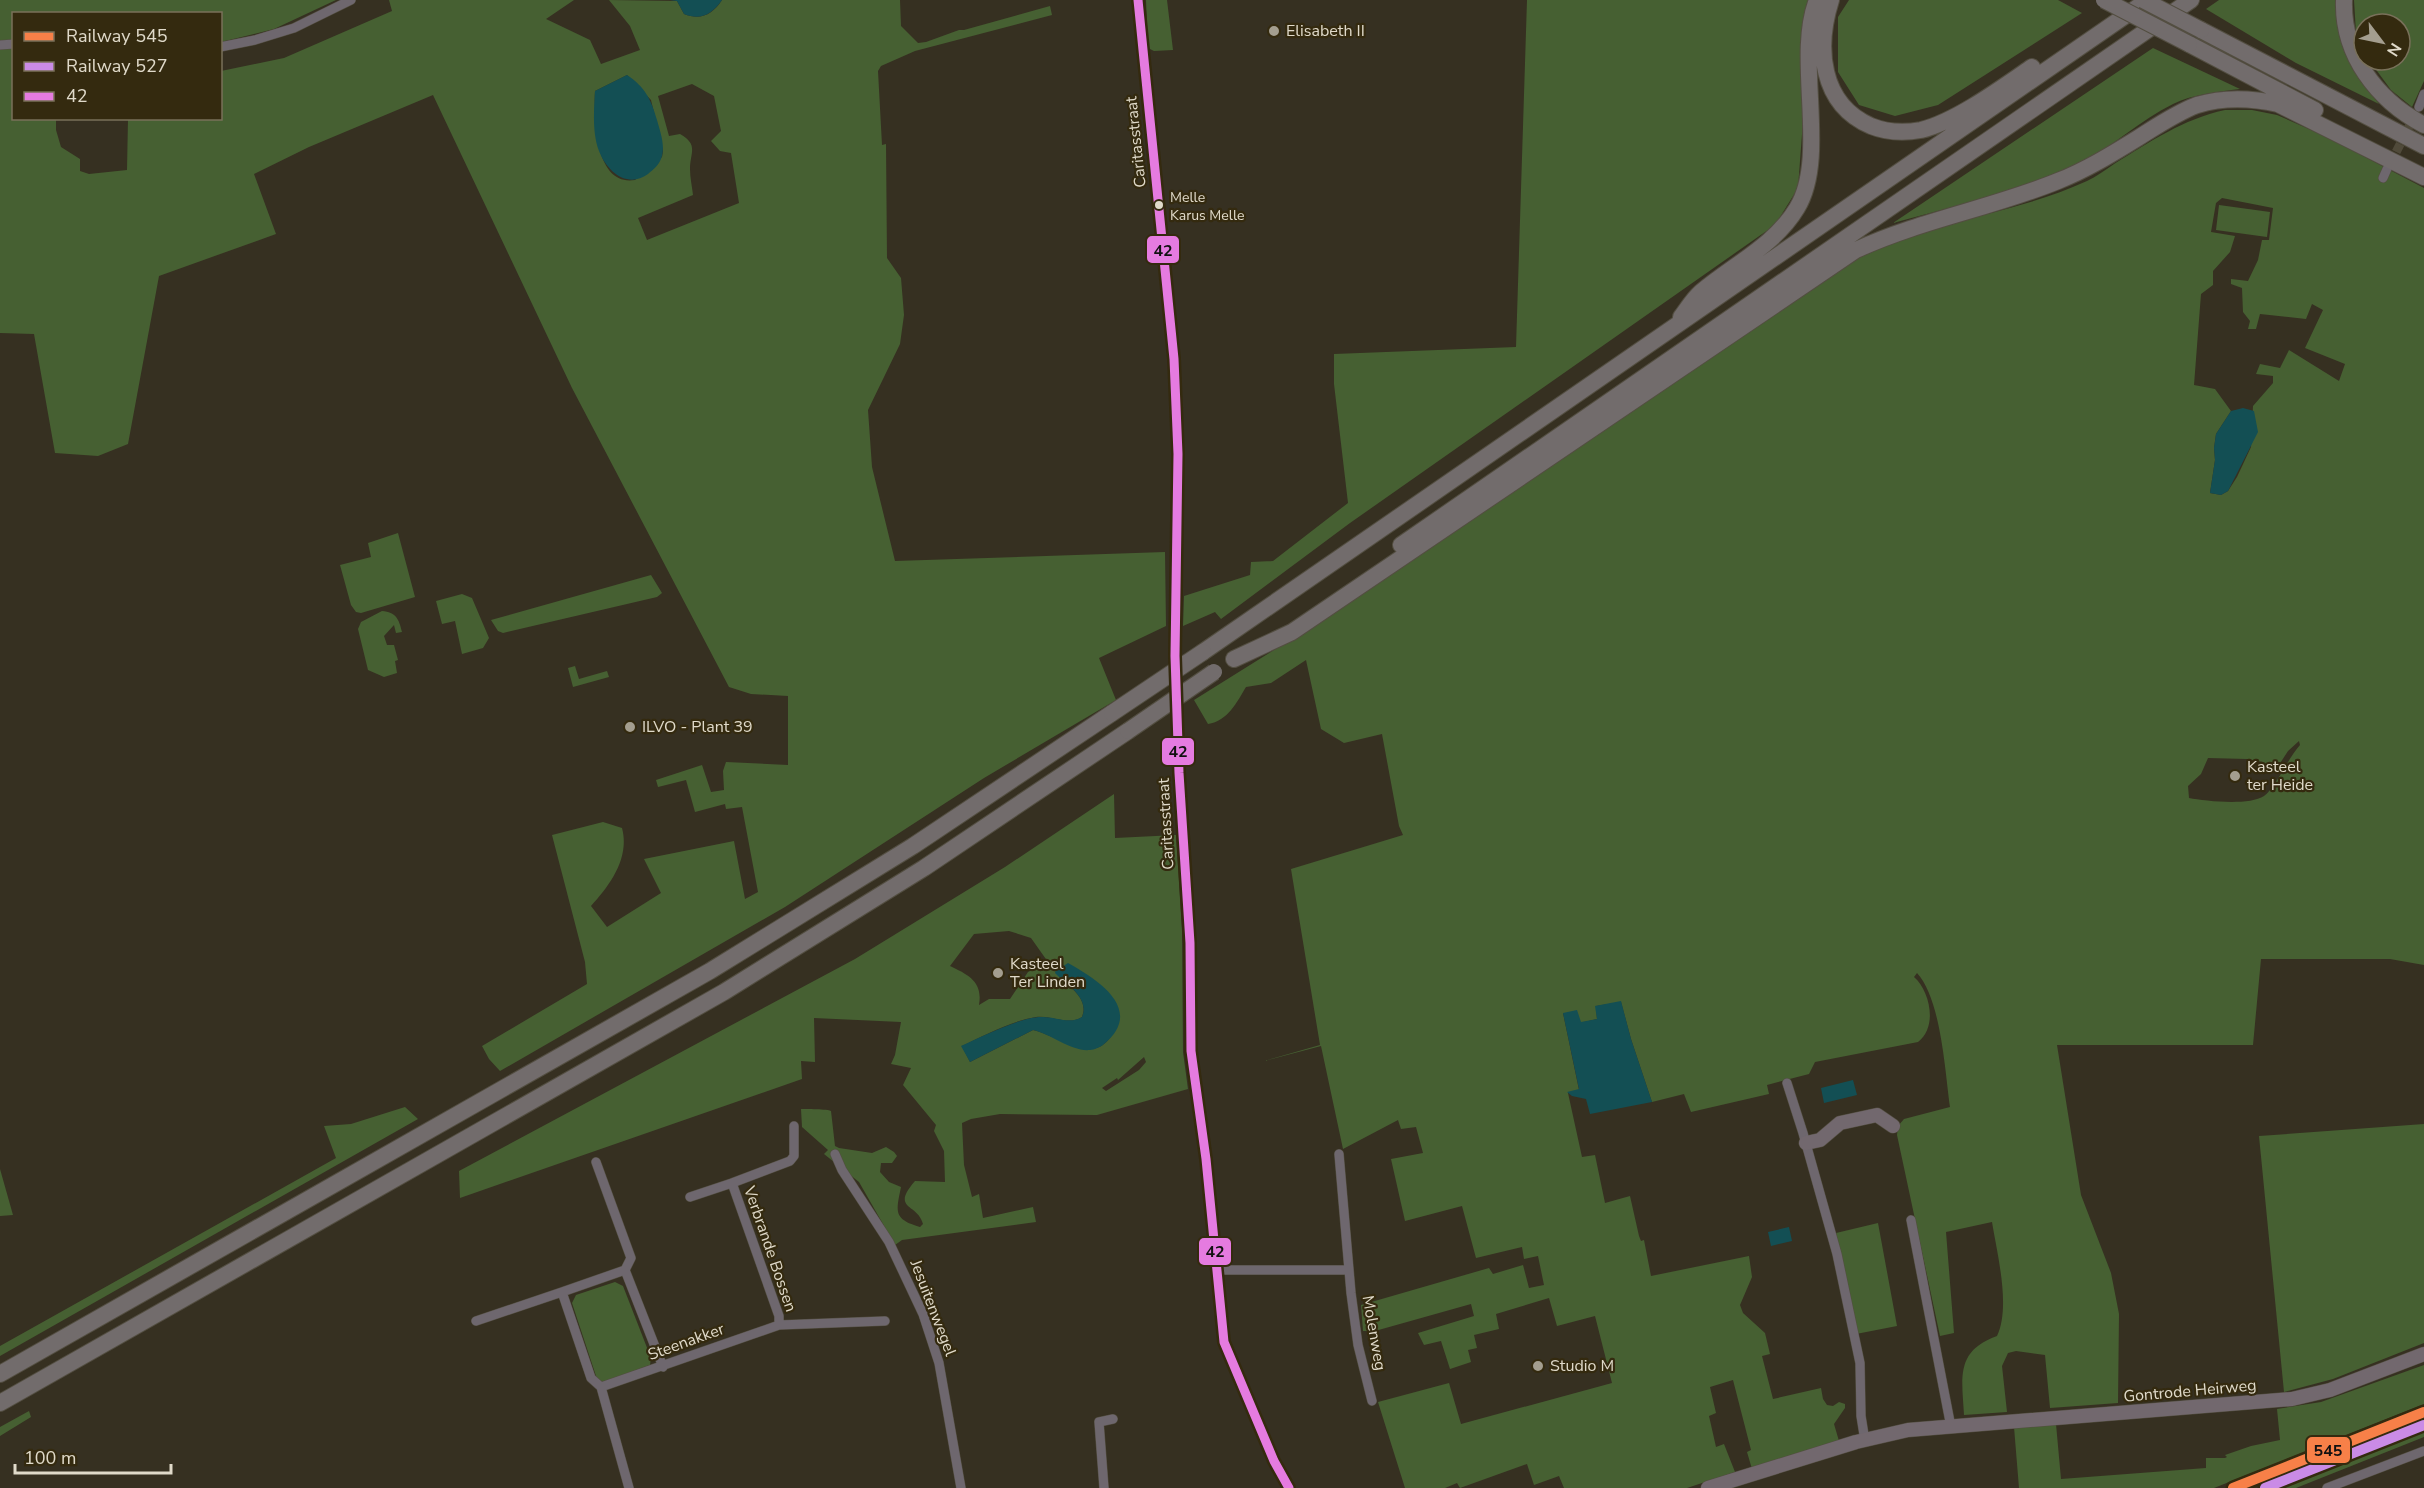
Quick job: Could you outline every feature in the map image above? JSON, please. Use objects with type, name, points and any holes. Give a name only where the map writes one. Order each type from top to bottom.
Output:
[{"type":"highway","points":[[1670,331],[1700,293],[1764,244],[1798,207],[1807,183],[1810,159],[1811,32],[1817,0]]},
{"type":"highway","points":[[1831,0],[1823,36],[1826,76],[1832,90],[1840,103],[1861,122],[1878,129],[1896,132],[1920,130],[1941,123],[1965,110],[2128,0]]},
{"type":"highway","points":[[2104,0],[2424,165]]},
{"type":"highway","points":[[2143,0],[2424,146]]},
{"type":"highway","points":[[0,1374],[710,970],[913,846],[1203,652],[2148,0]]},
{"type":"highway","points":[[0,1404],[724,992],[924,868],[1234,659],[2191,0]]},
{"type":"highway","points":[[2344,0],[2349,40],[2356,61],[2389,102],[2424,124]]},
{"type":"highway","points":[[1234,659],[1292,632],[1856,250],[1887,235],[2057,182],[2094,164],[2175,115],[2197,106],[2218,100],[2238,99],[2278,104],[2424,177]]},
{"type":"street","points":[[222,46],[284,31],[351,0]]},
{"type":"street","name":"Caritasstraat","points":[[1138,0],[1174,359],[1178,454],[1175,656],[1179,773],[1190,943],[1191,1051],[1206,1159],[1224,1342],[1278,1472],[1289,1488]]},
{"type":"street","points":[[2419,107],[2424,94]]},
{"type":"street","points":[[1787,1083],[1837,1254],[1860,1363],[1861,1416],[1865,1441]]},
{"type":"street","points":[[1806,1143],[1820,1140],[1840,1123],[1870,1116],[1877,1115],[1893,1126]]},
{"type":"street","name":"Verbrande Bossen","points":[[690,1197],[790,1161],[794,1156],[794,1126]]},
{"type":"street","name":"Jesuitenwegel","points":[[835,1154],[842,1170],[889,1242],[923,1314],[939,1363],[962,1488]]},
{"type":"street","name":"Molenweg","points":[[1339,1154],[1358,1345],[1372,1401]]},
{"type":"street","points":[[476,1321],[625,1270],[631,1258],[596,1161]]},
{"type":"street","name":"Verbrande Bossen","points":[[732,1183],[779,1316],[779,1324]]},
{"type":"street","points":[[1911,1220],[1951,1427]]},
{"type":"street","points":[[625,1270],[663,1367]]},
{"type":"street","points":[[1216,1270],[1349,1270]]},
{"type":"street","points":[[562,1292],[591,1378],[601,1387],[629,1488]]},
{"type":"street","name":"Steenakker","points":[[601,1387],[663,1367],[779,1324],[885,1321]]},
{"type":"street","name":"Gontrode Heirweg","points":[[1708,1488],[1865,1441],[1908,1431],[2292,1399],[2330,1390],[2424,1354]]},
{"type":"street","points":[[1104,1488],[1098,1422],[1113,1419]]},
{"type":"street","points":[[2327,1488],[2424,1450]]},
{"type":"green space","points":[[0,0],[336,0],[274,29],[222,42],[222,12],[12,12],[12,120],[56,120],[56,130],[61,147],[80,159],[80,171],[89,174],[127,170],[128,120],[222,120],[222,71],[284,58],[392,11],[389,0],[574,0],[546,19],[590,40],[601,64],[640,50],[630,26],[609,0],[677,1],[684,14],[696,17],[711,12],[722,0],[900,0],[901,26],[918,43],[1050,6],[1052,15],[915,51],[881,66],[878,71],[882,145],[886,144],[887,258],[901,278],[904,315],[900,344],[868,410],[872,467],[895,561],[1165,552],[1166,626],[1099,658],[1116,700],[984,778],[785,907],[500,1071],[489,1059],[482,1046],[587,984],[585,962],[552,835],[603,822],[622,828],[624,839],[621,860],[611,880],[591,906],[607,927],[661,893],[644,859],[734,841],[745,899],[758,892],[742,807],[726,809],[725,804],[695,812],[686,780],[658,787],[656,780],[702,765],[711,792],[724,790],[723,771],[726,762],[788,765],[788,696],[751,694],[729,687],[572,388],[433,95],[309,147],[254,174],[276,234],[159,276],[128,444],[98,456],[55,453],[34,334],[0,333]],"holes":[[[627,75],[651,100],[663,151],[662,157],[635,180],[621,179],[611,173],[599,148],[596,132],[595,91]],[[692,84],[714,96],[721,131],[711,141],[720,151],[731,153],[739,203],[647,240],[638,218],[693,195],[690,172],[692,145],[680,134],[669,136],[658,96]]]},
{"type":"green space","points":[[1146,0],[1167,0],[1173,50],[1154,51],[1148,48]]},
{"type":"green space","points":[[1527,0],[1812,0],[1798,188],[1775,225],[1350,523],[1221,619],[1215,612],[1183,626],[1184,596],[1250,575],[1251,562],[1273,561],[1348,503],[1334,384],[1334,354],[1516,347]]},
{"type":"green space","points":[[1849,0],[2058,0],[2082,13],[1938,105],[1895,116],[1859,105],[1838,72],[1838,17]]},
{"type":"green space","points":[[2219,0],[2339,0],[2352,47],[2352,72],[2359,72],[2361,80],[2379,104],[2296,63],[2206,9]]},
{"type":"green space","points":[[2354,0],[2424,0],[2424,81],[2412,107],[2391,90],[2378,72],[2412,72],[2412,12],[2355,12]]},
{"type":"green space","points":[[2153,48],[2240,89],[2214,92],[2173,104],[2092,157],[2035,182],[1893,223]]},
{"type":"green space","points":[[2225,110],[2252,110],[2277,115],[2327,137],[2424,188],[2424,965],[2390,959],[2261,959],[2253,1045],[2057,1045],[2081,1195],[2111,1273],[2119,1314],[2118,1403],[2050,1408],[2045,1355],[2016,1351],[2008,1353],[2002,1366],[2007,1412],[1964,1415],[1962,1378],[1964,1367],[1974,1349],[1997,1336],[2003,1310],[2002,1280],[1992,1222],[1946,1232],[1954,1333],[1940,1336],[1897,1135],[1898,1126],[1904,1119],[1950,1107],[1937,1017],[1932,1000],[1917,973],[1914,977],[1924,991],[1930,1009],[1928,1027],[1918,1042],[1815,1062],[1809,1074],[1767,1085],[1769,1094],[1691,1112],[1684,1094],[1652,1102],[1621,1002],[1596,1006],[1597,1019],[1580,1023],[1563,1013],[1579,1090],[1568,1093],[1582,1157],[1595,1155],[1605,1203],[1630,1196],[1639,1236],[1641,1241],[1644,1240],[1651,1276],[1749,1256],[1752,1277],[1740,1305],[1743,1313],[1765,1333],[1770,1354],[1762,1356],[1773,1399],[1821,1388],[1827,1405],[1833,1406],[1839,1402],[1845,1404],[1845,1408],[1834,1424],[1839,1441],[1752,1469],[1747,1452],[1751,1450],[1733,1380],[1710,1387],[1716,1413],[1709,1416],[1716,1447],[1724,1444],[1735,1472],[1687,1488],[1564,1488],[1559,1476],[1534,1485],[1527,1464],[1460,1488],[1457,1483],[1445,1488],[1405,1488],[1378,1402],[1449,1383],[1461,1424],[1612,1383],[1595,1316],[1557,1326],[1549,1298],[1496,1314],[1499,1329],[1474,1335],[1477,1348],[1468,1350],[1471,1362],[1450,1369],[1441,1341],[1424,1345],[1418,1333],[1474,1316],[1471,1304],[1375,1331],[1363,1331],[1361,1305],[1489,1268],[1493,1274],[1523,1265],[1529,1288],[1544,1285],[1538,1256],[1524,1259],[1522,1247],[1476,1258],[1462,1206],[1405,1221],[1391,1159],[1423,1153],[1416,1127],[1401,1129],[1398,1120],[1343,1149],[1321,1046],[1264,1061],[1320,1045],[1291,869],[1403,835],[1399,826],[1382,734],[1344,743],[1321,729],[1306,660],[1271,683],[1246,687],[1231,710],[1215,722],[1208,724],[1194,700],[1298,635],[1867,248],[2060,192],[2094,178],[2167,132]],"holes":[[[2222,198],[2273,208],[2269,240],[2262,240],[2258,260],[2248,281],[2231,279],[2231,284],[2242,288],[2243,312],[2250,321],[2248,329],[2256,329],[2260,314],[2306,319],[2312,304],[2323,310],[2305,348],[2345,364],[2339,381],[2289,350],[2280,368],[2260,364],[2256,374],[2273,376],[2273,383],[2253,406],[2251,447],[2237,477],[2228,491],[2221,495],[2210,493],[2215,460],[2214,448],[2216,434],[2231,411],[2215,389],[2194,385],[2201,294],[2213,285],[2213,271],[2230,252],[2235,236],[2211,232],[2216,203]],[[2299,741],[2300,745],[2273,787],[2264,796],[2238,802],[2189,798],[2188,786],[2201,774],[2208,758],[2247,759],[2263,762],[2275,771],[2288,751]]]},
{"type":"green space","points":[[2219,205],[2270,212],[2267,237],[2216,230]]},
{"type":"green space","points":[[398,533],[415,597],[361,613],[356,612],[351,605],[340,565],[371,557],[368,543]]},
{"type":"green space","points":[[651,575],[662,593],[657,597],[503,633],[498,631],[491,620]]},
{"type":"green space","points":[[462,594],[472,598],[489,638],[483,648],[462,654],[455,621],[442,624],[436,601]]},
{"type":"green space","points":[[382,611],[396,617],[402,632],[396,633],[394,625],[384,636],[387,645],[394,645],[398,660],[395,661],[397,673],[384,677],[368,670],[358,629],[361,622]]},
{"type":"green space","points":[[575,666],[579,679],[607,671],[609,677],[573,687],[568,668]]},
{"type":"green space","points":[[1114,794],[1115,838],[1176,835],[1182,931],[1183,1052],[1188,1089],[1097,1115],[1000,1114],[971,1119],[962,1123],[964,1165],[972,1197],[979,1194],[983,1218],[1033,1207],[1036,1222],[902,1240],[895,1245],[859,1182],[824,1154],[828,1150],[802,1127],[801,1109],[831,1111],[835,1146],[839,1148],[872,1153],[886,1147],[894,1152],[897,1156],[892,1163],[881,1163],[880,1172],[889,1182],[901,1187],[898,1213],[905,1221],[920,1227],[923,1224],[920,1217],[905,1202],[905,1197],[915,1181],[945,1182],[944,1151],[934,1131],[936,1125],[903,1085],[911,1068],[891,1064],[895,1055],[901,1022],[814,1018],[815,1062],[801,1061],[802,1079],[460,1198],[459,1171],[855,959],[1005,867]],"holes":[[[1009,931],[1031,938],[1048,962],[1028,972],[1010,999],[989,999],[979,1005],[977,985],[969,976],[950,966],[974,934]],[[1059,977],[1119,1020],[1111,1036],[1102,1045],[1093,1049],[1082,1048],[1033,1030],[970,1062],[962,1046],[1008,1025],[1036,1017],[1071,1021],[1082,1017],[1083,1005],[1078,994]],[[1144,1057],[1146,1062],[1139,1070],[1106,1091],[1102,1088],[1117,1078],[1118,1080]]]},
{"type":"green space","points":[[405,1107],[418,1119],[0,1356],[0,1346],[336,1158],[324,1126],[351,1124]]},
{"type":"green space","points":[[2424,1124],[2424,1343],[2333,1379],[2284,1392],[2259,1136]]},
{"type":"green space","points":[[0,1169],[13,1215],[0,1216]]},
{"type":"green space","points":[[1878,1223],[1897,1326],[1856,1334],[1836,1233]]},
{"type":"green space","points":[[615,1282],[623,1286],[651,1358],[650,1365],[603,1382],[597,1379],[572,1303],[576,1295]]},
{"type":"green space","points":[[2424,1365],[2424,1404],[2214,1488],[2019,1488],[2014,1427],[2056,1424],[2061,1479],[2206,1468],[2206,1458],[2225,1458],[2227,1457],[2225,1455],[2251,1446],[2280,1440],[2277,1409],[2321,1402]]},
{"type":"green space","points":[[29,1411],[31,1417],[0,1436],[0,1427]]},
{"type":"green space","points":[[2424,1426],[2424,1437],[2296,1488],[2269,1488]]},
{"type":"water","points":[[670,0],[722,0],[706,15],[696,17],[684,14],[677,1]]},
{"type":"water","points":[[627,75],[643,89],[650,100],[663,147],[661,159],[656,166],[648,174],[633,180],[619,176],[607,166],[599,151],[594,129],[595,91]]},
{"type":"water","points":[[2243,408],[2254,411],[2258,432],[2228,491],[2221,495],[2210,493],[2216,434],[2231,411]]},
{"type":"water","points":[[1068,963],[1099,983],[1116,1002],[1120,1012],[1119,1023],[1108,1041],[1097,1048],[1083,1050],[1033,1030],[970,1062],[961,1046],[1001,1028],[1032,1018],[1072,1020],[1082,1017],[1084,1010],[1080,998],[1055,973],[1057,966],[1062,967]]},
{"type":"water","points":[[1621,1001],[1652,1102],[1590,1114],[1586,1099],[1572,1096],[1567,1092],[1579,1089],[1563,1013],[1577,1010],[1581,1022],[1597,1019],[1595,1006]]},
{"type":"water","points":[[1853,1080],[1857,1095],[1824,1103],[1821,1088]]},
{"type":"water","points":[[1789,1227],[1792,1241],[1771,1246],[1768,1232]]},
{"type":"tunnel","points":[[2390,164],[2415,115]]},
{"type":"rail line","name":"545","points":[[2233,1488],[2424,1412]]},
{"type":"rail line","name":"527","points":[[2265,1488],[2424,1425]]},
{"type":"transit line","name":"42","points":[[1138,0],[1174,359],[1178,454],[1175,656],[1179,773],[1190,943],[1191,1051],[1206,1159],[1224,1342],[1274,1461],[1289,1488]]},
{"type":"place","name":"Elisabeth II","points":[[1274,31]]},
{"type":"place","name":"Melle Karus Melle","points":[[1159,205]]},
{"type":"place","name":"ILVO - Plant 39","points":[[630,727]]},
{"type":"place","name":"Kasteel ter Heide","points":[[2235,776]]},
{"type":"place","name":"Kasteel Ter Linden","points":[[998,973]]},
{"type":"place","name":"Studio M","points":[[1538,1366]]}]
